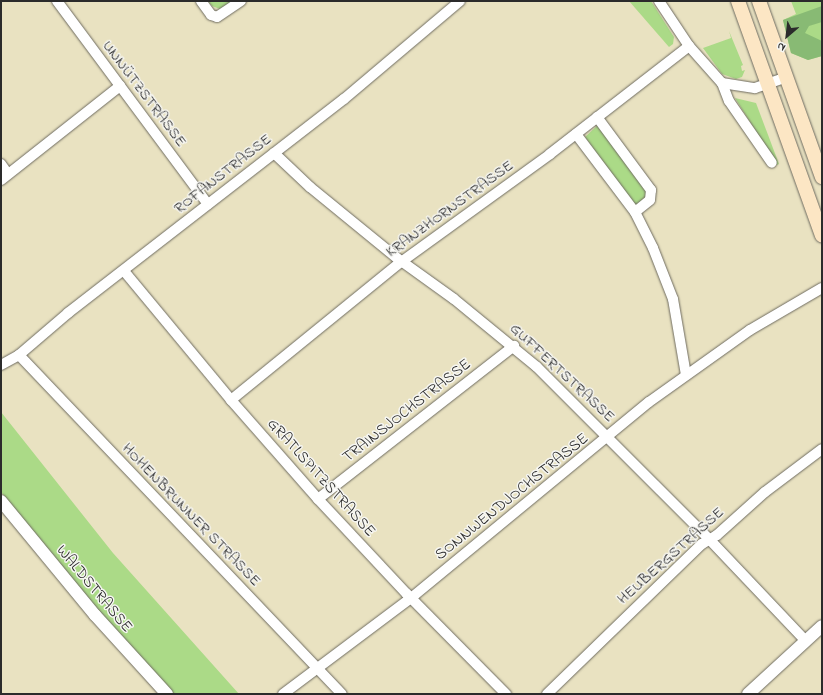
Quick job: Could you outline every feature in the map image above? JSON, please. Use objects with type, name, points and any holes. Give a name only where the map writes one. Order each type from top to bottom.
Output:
[{"type":"main road","points":[[738,1],[822,235]]},
{"type":"main road","points":[[759,1],[822,177]]},
{"type":"street","name":"UNNÜTZSTRASSE","points":[[57,1],[208,204]]},
{"type":"street","points":[[201,1],[211,15],[216,17],[241,1]]},
{"type":"street","name":"ROFANSTRASSE","points":[[1,365],[19,355],[208,204],[378,72],[460,1]]},
{"type":"street","points":[[659,1],[689,46],[722,83],[729,101],[772,163]]},
{"type":"street","name":"KRANZHORNSTRASSE","points":[[231,400],[401,262],[576,134],[689,46]]},
{"type":"street","points":[[722,83],[746,88],[767,84],[787,77]]},
{"type":"street","points":[[1,164],[5,177],[120,86]]},
{"type":"street","points":[[597,117],[651,190],[650,200],[635,212]]},
{"type":"street","points":[[576,134],[635,212],[653,248],[673,299],[686,375]]},
{"type":"street","name":"GUFFERTSTRASSE","points":[[274,153],[310,187],[401,262],[454,299],[514,346],[609,438],[710,540],[806,641]]},
{"type":"street","name":"GRATLSPITZSTRASSE","points":[[124,271],[231,400],[318,499],[411,598],[506,694]]},
{"type":"street","name":"SONNWENDJOCHSTRASSE","points":[[283,694],[411,598],[609,438],[650,402],[750,330],[822,288]]},
{"type":"street","name":"TRAINSJOCHSTRASSE","points":[[318,499],[514,346]]},
{"type":"street","name":"HOHENBRUNNER STRASSE","points":[[19,355],[342,694]]},
{"type":"street","name":"HEUBERGSTRASSE","points":[[547,694],[702,544],[710,540],[765,492],[822,448]]},
{"type":"street","name":"WALDSTRASSE","points":[[1,502],[95,616],[167,694]]},
{"type":"street","points":[[748,694],[822,626]]},
{"type":"green space","points":[[208,1],[234,1],[220,9],[212,6]]},
{"type":"green space","points":[[629,1],[651,1],[674,37],[673,44],[669,47]]},
{"type":"green space","points":[[791,1],[822,1],[822,56],[808,60],[791,53],[783,20],[796,14]]},
{"type":"green space","points":[[822,6],[822,22],[809,26],[805,33],[822,41],[822,56],[808,60],[791,53],[783,20]]},
{"type":"green space","points":[[729,31],[743,65],[741,66],[742,71],[745,70],[742,77],[736,79],[722,74],[703,48],[731,38]]},
{"type":"green space","points":[[735,98],[756,103],[779,164],[777,165]]},
{"type":"green space","points":[[598,125],[646,189],[647,196],[639,204],[634,204],[585,137]]},
{"type":"green space","points":[[1,412],[113,553],[239,694],[173,694],[99,611],[1,492]]}]
